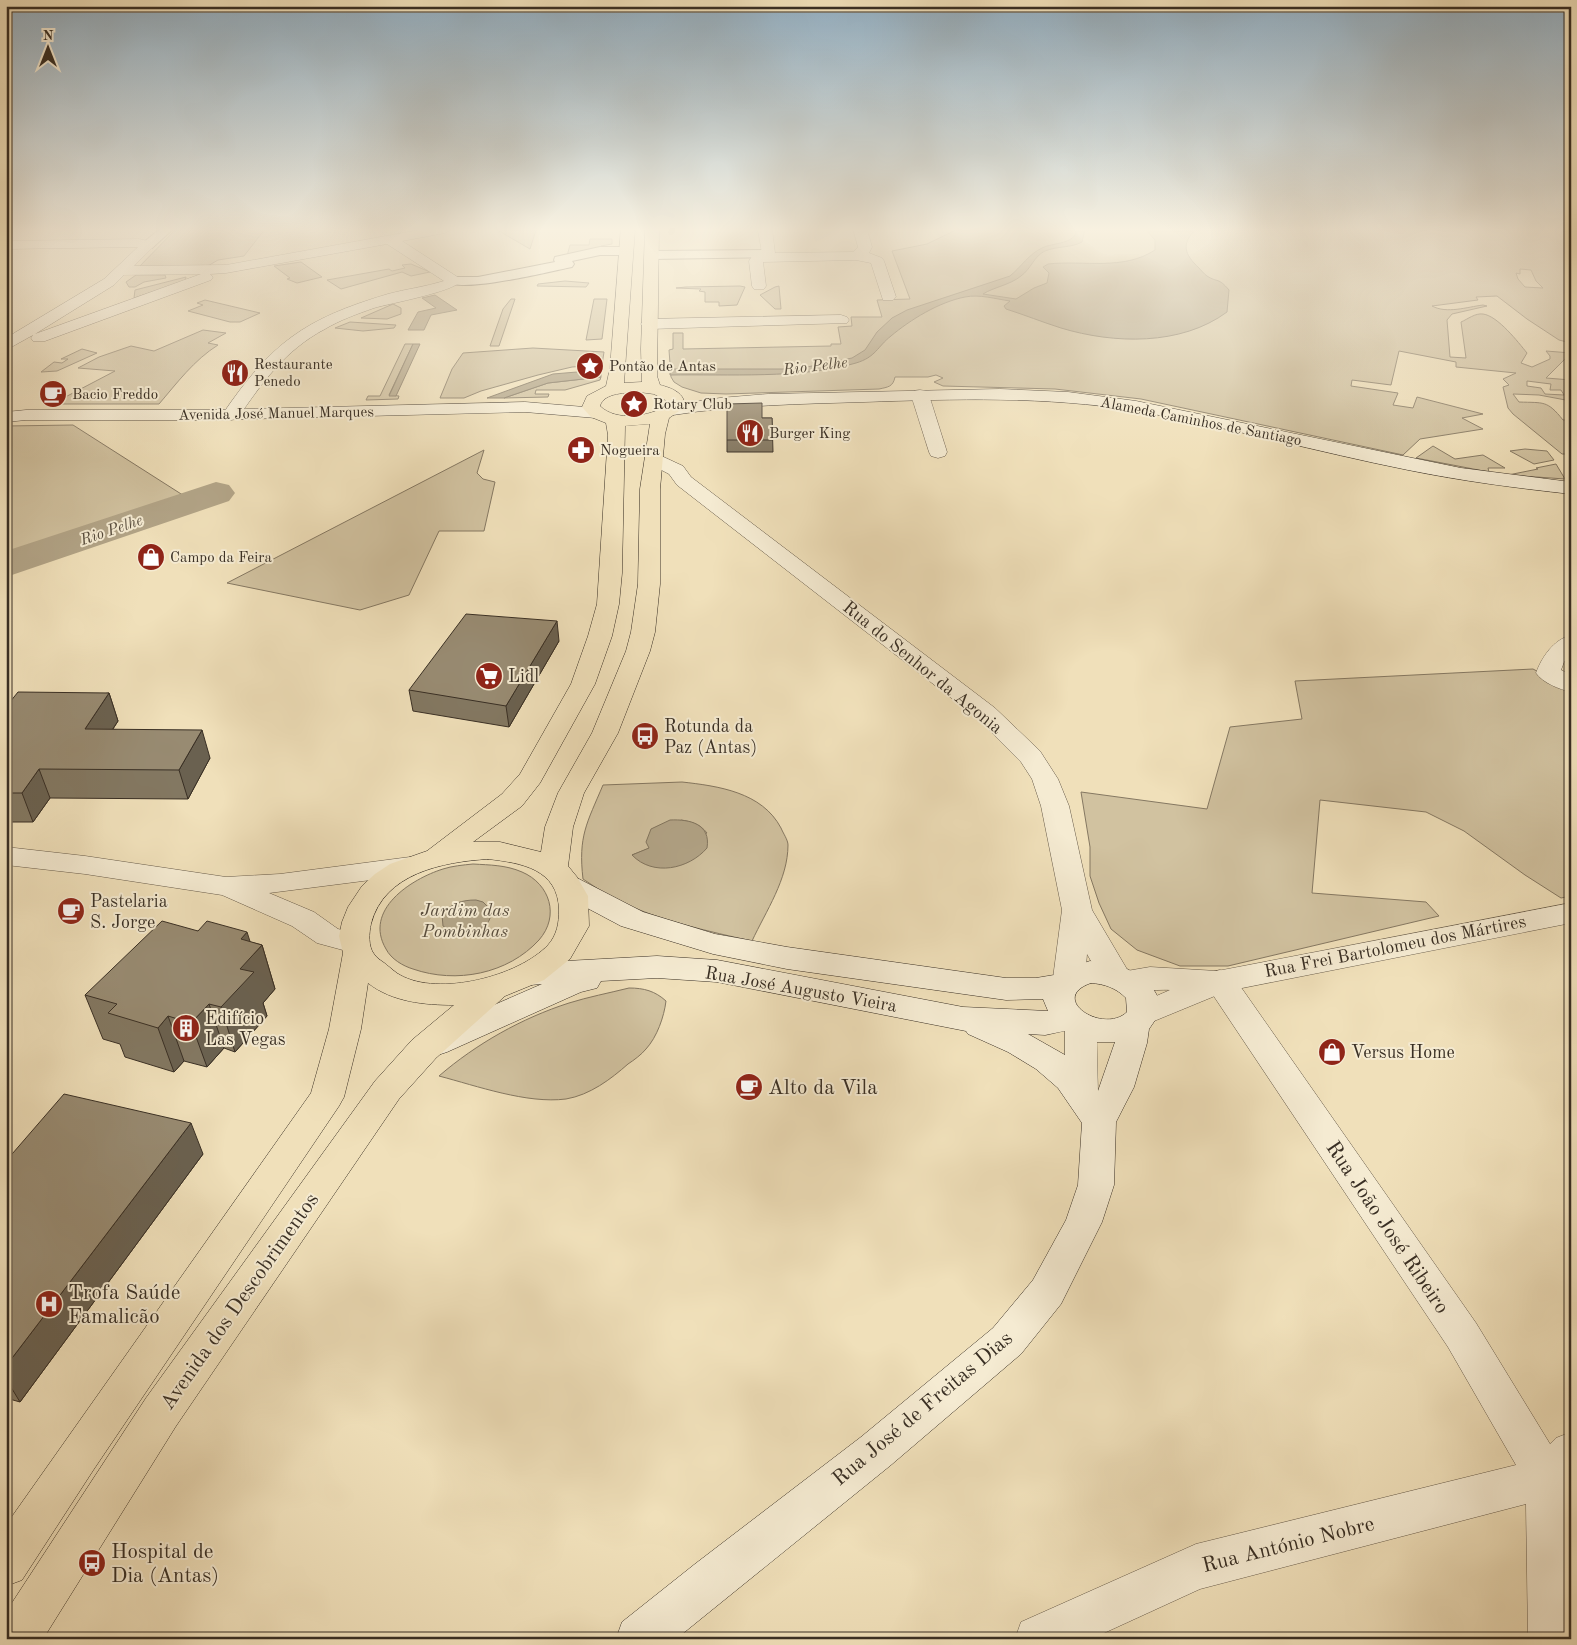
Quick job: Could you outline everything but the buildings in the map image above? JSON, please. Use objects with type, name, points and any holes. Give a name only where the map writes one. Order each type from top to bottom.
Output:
[{"type":"main road","points":[[602,410],[614,390],[618,368],[622,306]]},
{"type":"main road","points":[[649,306],[649,368],[652,388],[668,406]]},
{"type":"main road","points":[[614,390],[652,388]]},
{"type":"main road","points":[[602,410],[638,420],[668,406]]},
{"type":"main road","points":[[561,878],[559,828],[570,793],[605,733],[638,652],[643,632],[649,584],[650,489],[655,459],[656,434],[668,406]]},
{"type":"main road","points":[[6,1564],[79,1455],[327,1097],[345,1029],[356,949],[355,922],[366,900],[385,882],[423,861],[512,800],[531,777],[582,684],[592,662],[608,604],[611,573],[617,435],[602,410]]},
{"type":"main road","points":[[356,949],[372,973],[394,987],[417,993],[458,996],[493,990],[530,974],[557,954],[572,931],[577,907],[561,878],[535,859],[504,852],[462,851],[423,861]]},
{"type":"main road","name":"Avenida dos Descobrimentos","points":[[16,1639],[161,1412],[386,1090],[424,1049],[493,990]]},
{"type":"street","points":[[6,345],[70,306]]},
{"type":"street","points":[[6,345],[42,338],[129,306]]},
{"type":"street","points":[[231,415],[269,362],[300,335],[351,311],[368,306]]},
{"type":"street","points":[[649,324],[841,320]]},
{"type":"street","name":"Alameda Caminhos de Santiago","points":[[668,406],[737,400],[1014,394],[1110,402],[1173,413],[1440,472],[1528,485],[1571,488]]},
{"type":"street","points":[[920,395],[938,452]]},
{"type":"street","name":"Avenida José Manuel Marques","points":[[6,415],[231,415],[524,407],[602,410]]},
{"type":"street","name":"Rua do Senhor da Agonia","points":[[655,459],[676,470],[684,481],[986,713],[1031,757],[1045,779],[1055,806],[1077,910],[1066,982]]},
{"type":"street","points":[[1571,642],[1553,659],[1548,673],[1571,685]]},
{"type":"street","points":[[6,856],[85,865],[226,886],[280,883],[423,861]]},
{"type":"street","name":"Rua José Augusto Vieira","points":[[561,878],[632,920],[712,944],[787,958],[1006,989],[1036,989],[1066,982]]},
{"type":"street","points":[[226,886],[303,919],[328,936],[356,949]]},
{"type":"street","points":[[1077,910],[1120,978]]},
{"type":"street","name":"Rua Frei Bartolomeu dos Mártires","points":[[1120,978],[1220,981],[1571,913]]},
{"type":"street","name":"Rua José Augusto Vieira","points":[[530,974],[618,971],[657,967],[717,971],[963,1019],[1076,1023]]},
{"type":"street","points":[[424,1049],[571,984],[618,971]]},
{"type":"street","points":[[1090,972],[1120,978],[1135,988],[1144,1006],[1137,1020],[1122,1030],[1109,1032],[1095,1031],[1076,1023],[1062,1011],[1058,1002],[1058,993],[1066,982],[1090,972]]},
{"type":"street","name":"Rua Frei Bartolomeu dos Mártires","points":[[1137,1020],[1220,981]]},
{"type":"street","name":"Rua João José Ribeiro","points":[[1220,981],[1462,1336],[1559,1465]]},
{"type":"street","points":[[963,1019],[1028,1046],[1058,1067],[1090,1107]]},
{"type":"street","name":"Rua José de Freitas Dias","points":[[639,1639],[876,1451],[1007,1341],[1047,1292],[1084,1222],[1096,1185],[1090,1107],[1117,1087],[1137,1020]]},
{"type":"street","points":[[1076,1023],[1090,1107]]},
{"type":"street","points":[[1552,1639],[1559,1465]]},
{"type":"street","name":"Rua António Nobre","points":[[1038,1639],[1196,1567],[1559,1465]]},
{"type":"green space","points":[[201,306],[229,306],[260,313],[240,322],[230,322],[188,311]]},
{"type":"green space","points":[[389,306],[401,308],[401,314],[387,319],[361,318]]},
{"type":"green space","points":[[506,306],[513,306],[499,346],[490,346]]},
{"type":"green space","points":[[593,306],[606,306],[602,339],[586,340]]},
{"type":"green space","points":[[772,306],[781,306],[781,309],[775,309]]},
{"type":"green space","points":[[879,306],[1434,306],[1432,306],[1451,310],[1486,306],[1452,314],[1447,320],[1450,357],[1466,358],[1461,322],[1480,314],[1495,319],[1527,353],[1521,363],[1532,367],[1550,359],[1546,351],[1571,353],[1546,378],[1571,380],[1571,401],[1539,395],[1513,394],[1519,402],[1544,404],[1553,409],[1563,420],[1571,420],[1571,454],[1562,454],[1508,408],[1503,387],[1509,385],[1503,379],[1516,373],[1456,367],[1456,362],[1399,351],[1391,385],[1352,380],[1351,386],[1398,393],[1393,405],[1413,408],[1417,397],[1483,414],[1462,418],[1483,429],[1420,439],[1403,455],[1141,399],[1055,389],[943,386],[934,382],[943,378],[936,375],[928,377],[895,377],[891,385],[879,389],[726,394],[701,393],[682,387],[674,382],[671,377],[669,350],[673,349],[673,333],[683,333],[683,349],[831,346],[831,344],[841,344],[838,327],[852,326],[851,317],[882,317]],"holes":[[[1527,381],[1551,384],[1550,390],[1561,390],[1564,395],[1545,394],[1541,388],[1527,386]]]},
{"type":"green space","points":[[1510,306],[1571,306],[1571,343],[1559,340]]},
{"type":"green space","points":[[350,322],[396,325],[394,328],[363,331],[335,328]]},
{"type":"green space","points":[[203,330],[226,333],[208,343],[218,345],[209,351],[179,380],[159,404],[52,404],[115,371],[78,368],[99,357],[131,346],[154,351]]},
{"type":"green space","points":[[405,344],[413,344],[389,395],[399,396],[398,399],[366,400],[368,396],[380,396]]},
{"type":"green space","points":[[533,348],[604,352],[602,365],[572,367],[538,375],[481,391],[464,398],[440,398],[452,369],[463,353]]},
{"type":"green space","points":[[82,349],[97,353],[57,371],[41,372],[54,362],[62,363],[68,359],[61,359]]},
{"type":"green space","points":[[601,377],[600,380],[565,390],[536,390],[535,394],[549,394],[548,397],[504,398],[548,383]]},
{"type":"green space","points":[[73,425],[189,499],[6,560],[6,426]]},
{"type":"green space","points":[[1433,446],[1455,459],[1483,455],[1505,468],[1488,468],[1489,472],[1416,458]]},
{"type":"green space","points":[[1525,449],[1547,451],[1554,460],[1534,464],[1510,451]]},
{"type":"green space","points":[[484,450],[477,473],[483,479],[495,482],[484,531],[439,531],[409,595],[360,610],[227,583]]},
{"type":"green space","points":[[1556,464],[1565,479],[1508,475],[1538,469],[1536,468]]},
{"type":"green space","points":[[1533,669],[1571,689],[1571,896],[1561,898],[1525,875],[1464,831],[1426,812],[1320,800],[1312,893],[1426,902],[1439,916],[1228,966],[1180,966],[1137,950],[1111,929],[1099,903],[1090,876],[1090,847],[1081,792],[1207,809],[1230,727],[1302,719],[1295,681]]},
{"type":"green space","points":[[682,782],[710,786],[738,793],[751,799],[763,806],[773,816],[787,841],[787,858],[775,894],[752,941],[650,914],[614,899],[583,879],[582,852],[585,830],[603,785]],"holes":[[[681,820],[699,825],[707,833],[632,855],[650,848]]]},
{"type":"green space","name":"Jardim das Pombinhas","points":[[473,864],[510,868],[532,877],[539,884],[545,892],[550,911],[549,921],[539,940],[512,961],[481,973],[446,976],[409,968],[394,959],[388,953],[381,935],[381,921],[385,909],[394,898],[417,880],[430,874],[450,867]]},
{"type":"green space","points":[[629,988],[649,991],[658,995],[666,1001],[664,1014],[653,1039],[644,1051],[607,1081],[592,1090],[566,1099],[535,1099],[502,1093],[439,1076],[468,1053],[500,1033],[534,1016],[576,1001]]},
{"type":"shaded area","points":[[433,306],[451,306],[457,310],[431,315],[424,330],[408,330],[418,312],[436,308]]},
{"type":"shaded area","points":[[920,306],[939,306],[916,318],[886,340],[868,358],[856,363],[835,368],[789,374],[670,375],[670,369],[784,369],[807,367],[852,358],[865,350],[877,332],[892,318]]},
{"type":"shaded area","points":[[1004,306],[1228,306],[1227,312],[1209,323],[1189,331],[1147,339],[1103,337],[1081,333],[1006,309]]},
{"type":"shaded area","points":[[413,344],[420,344],[396,396],[389,396]]},
{"type":"shaded area","points":[[601,370],[601,377],[548,383],[504,398],[487,398],[553,374]]},
{"type":"shaded area","points":[[670,820],[692,822],[702,828],[706,833],[707,848],[691,861],[671,868],[650,866],[632,855],[649,848],[646,842],[651,829]]},
{"type":"shaded area","points":[[476,900],[483,902],[491,910],[490,918],[481,929],[465,933],[449,930],[443,926],[442,915],[449,908],[461,902]]},
{"type":"waterway","name":"Rio Pelhe","points":[[6,565],[216,493]]},
{"type":"place","name":"Pontão de Antas","points":[[590,366]]},
{"type":"place","name":"Restaurante Penedo","points":[[235,373]]},
{"type":"place","name":"Bacio Freddo","points":[[53,394]]},
{"type":"place","name":"Rotary Club","points":[[634,404]]},
{"type":"place","name":"Burger King","points":[[750,433]]},
{"type":"place","name":"Nogueira","points":[[581,450]]},
{"type":"place","name":"Campo da Feira","points":[[151,557]]},
{"type":"place","name":"Lidl","points":[[489,676]]},
{"type":"place","name":"Rotunda da Paz (Antas)","points":[[645,736]]},
{"type":"place","name":"Pastelaria S. Jorge","points":[[71,911]]},
{"type":"place","name":"Edifício Las Vegas","points":[[186,1028]]},
{"type":"place","name":"Versus Home","points":[[1332,1052]]},
{"type":"place","name":"Alto da Vila","points":[[749,1087]]},
{"type":"place","name":"Trofa Saúde Famalicão","points":[[49,1304]]},
{"type":"place","name":"Hospital de Dia (Antas)","points":[[92,1563]]}]
